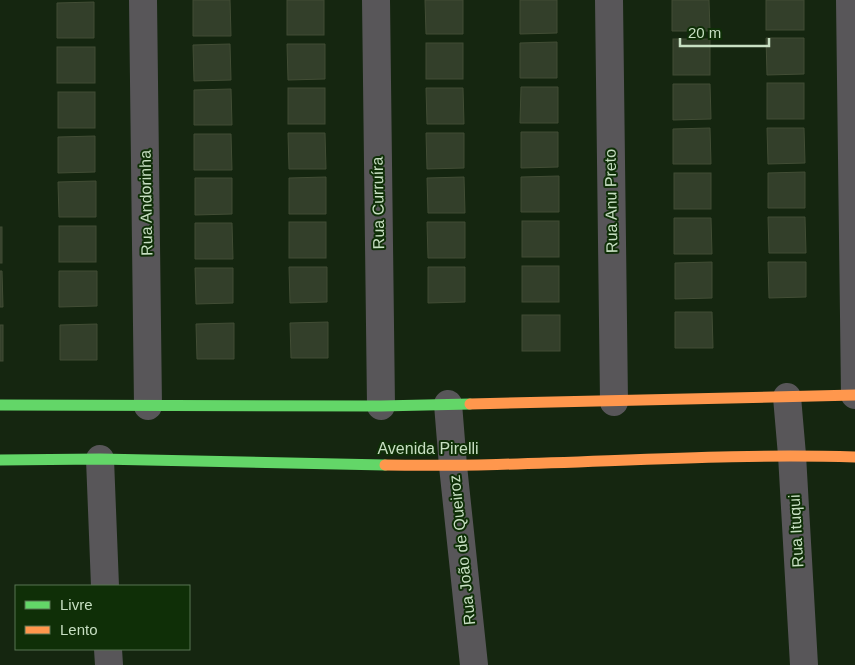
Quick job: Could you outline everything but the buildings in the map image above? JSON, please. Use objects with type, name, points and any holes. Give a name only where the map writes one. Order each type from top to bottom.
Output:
[{"type":"street","name":"Rua Andorinha","points":[[144,0],[148,406]]},
{"type":"street","name":"Rua Curruíra","points":[[376,0],[381,406]]},
{"type":"street","name":"Rua Anu Preto","points":[[609,0],[614,402]]},
{"type":"street","points":[[0,405],[381,406],[855,395],[850,0]]},
{"type":"street","name":"Rua Ituqui","points":[[787,397],[804,665]]},
{"type":"street","name":"Rua João de Queiroz","points":[[448,404],[474,665]]},
{"type":"street","name":"Avenida Pirelli","points":[[0,460],[100,459],[453,466],[792,455],[855,457]]},
{"type":"street","points":[[100,459],[106,585]]},
{"type":"street","points":[[108,650],[109,665]]},
{"type":"traffic: fast","points":[[0,405],[381,406],[470,404]]},
{"type":"traffic: fast","points":[[0,460],[100,459],[385,465]]},
{"type":"traffic: slow","points":[[470,404],[855,395]]},
{"type":"traffic: slow","points":[[385,465],[503,464],[737,457],[855,457]]}]
